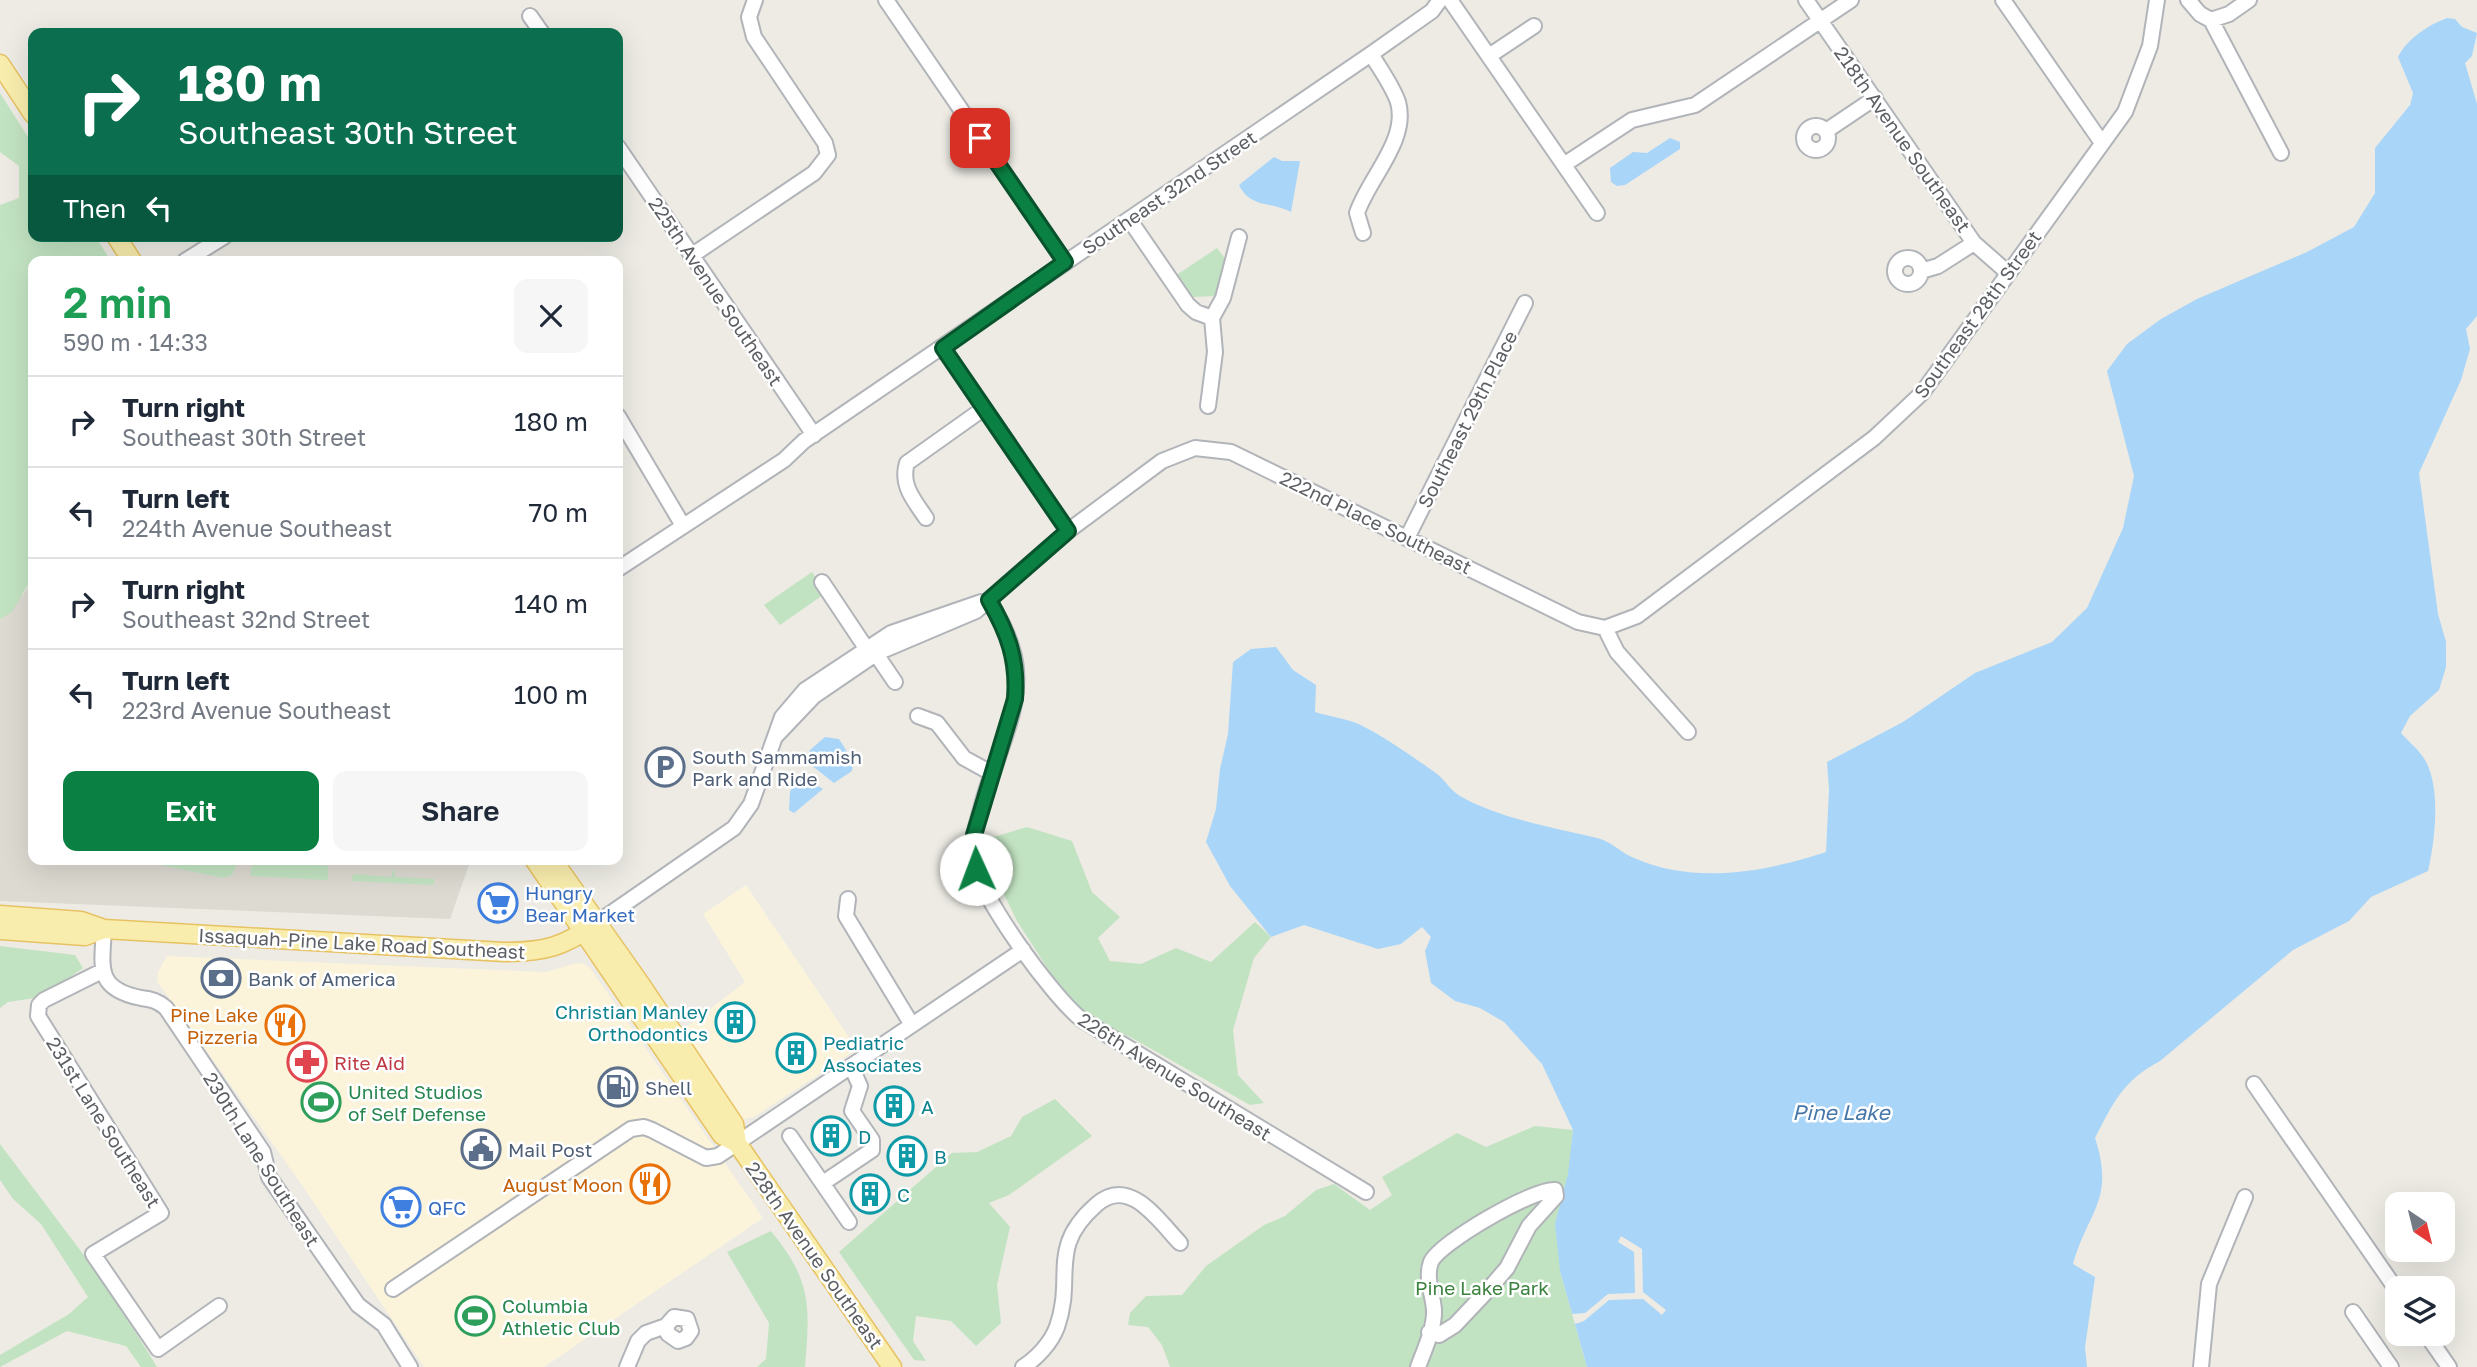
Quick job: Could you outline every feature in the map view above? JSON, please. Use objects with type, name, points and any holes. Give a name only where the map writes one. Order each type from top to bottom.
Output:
[{"type":"main road","points":[[0,64],[28,106]]},
{"type":"main road","name":"228th Avenue Southeast","points":[[539,865],[591,928],[734,1124],[737,1143],[892,1367]]},
{"type":"main road","name":"228th Avenue Southeast","points":[[555,865],[591,928]]},
{"type":"main road","name":"Issaquah-Pine Lake Road Southeast","points":[[0,915],[81,921],[104,929],[530,952],[559,947],[591,928]]},
{"type":"main road","name":"Issaquah-Pine Lake Road Southeast","points":[[0,930],[85,936],[104,929]]},
{"type":"street","points":[[886,0],[1065,262]]},
{"type":"street","name":"Southeast 32nd Street","points":[[623,565],[681,524],[702,515],[784,460],[814,435],[1371,54],[1432,11],[1440,0]]},
{"type":"street","points":[[1450,0],[1597,213]]},
{"type":"street","name":"218th Avenue Southeast","points":[[1807,0],[1974,243],[2007,272]]},
{"type":"street","points":[[1565,164],[1632,120],[1695,105],[1851,0]]},
{"type":"street","points":[[2003,0],[2102,143]]},
{"type":"street","name":"Southeast 28th Street","points":[[1605,628],[1627,621],[1650,607],[1892,422],[1922,393],[2125,112],[2139,83],[2150,46],[2157,0]]},
{"type":"street","points":[[2188,0],[2200,14],[2211,20],[2281,153]]},
{"type":"street","points":[[2211,20],[2229,14],[2249,0]]},
{"type":"street","points":[[691,256],[826,162],[829,151],[754,37],[749,27],[753,3]]},
{"type":"street","points":[[530,16],[538,28]]},
{"type":"street","points":[[1489,56],[1534,26]]},
{"type":"street","points":[[1363,233],[1357,213],[1391,146],[1399,114],[1394,93],[1371,54]]},
{"type":"street","points":[[1826,131],[1875,98]]},
{"type":"street","name":"225th Avenue Southeast","points":[[623,154],[814,435]]},
{"type":"street","points":[[1129,219],[1188,305],[1196,312],[1212,318]]},
{"type":"street","points":[[1208,406],[1215,352],[1212,318],[1223,298],[1239,237]]},
{"type":"street","points":[[193,256],[215,242]]},
{"type":"street","points":[[1921,271],[1938,266],[1974,243]]},
{"type":"street","name":"Southeast 29th Place","points":[[1408,536],[1525,303]]},
{"type":"street","points":[[943,348],[1068,531]]},
{"type":"street","points":[[926,517],[906,486],[907,463],[983,409]]},
{"type":"street","points":[[623,425],[681,524]]},
{"type":"street","name":"222nd Place Southeast","points":[[989,600],[1068,531],[1145,472],[1181,452],[1207,447],[1219,449],[1408,536],[1578,622],[1605,628]]},
{"type":"street","points":[[822,582],[895,682]]},
{"type":"street","points":[[918,716],[937,723],[964,758],[991,773],[1015,699],[1016,685],[1013,651],[989,600]]},
{"type":"street","name":"Issaquah-Pine Lake Road Southeast","points":[[591,928],[734,828],[751,804],[791,703],[907,626],[972,603],[989,600]]},
{"type":"street","points":[[1605,628],[1617,652],[1688,732]]},
{"type":"street","name":"226th Avenue Southeast","points":[[991,773],[974,835],[972,857],[981,881],[1023,950],[1062,1003],[1081,1019],[1366,1192]]},
{"type":"street","points":[[848,900],[846,916],[912,1025]]},
{"type":"street","points":[[102,971],[104,929]]},
{"type":"street","points":[[393,1289],[631,1129],[644,1127],[706,1158],[718,1156],[1023,950]]},
{"type":"street","name":"231st Lane Southeast","points":[[102,971],[44,1000],[39,1004],[38,1016],[161,1213],[93,1254],[158,1349],[219,1307]]},
{"type":"street","name":"230th Lane Southeast","points":[[102,971],[118,992],[155,1000],[166,1008],[262,1152],[269,1177],[358,1305],[384,1325],[410,1367]]},
{"type":"street","points":[[823,1184],[872,1150],[872,1140],[852,1111],[860,1086],[851,1066]]},
{"type":"street","points":[[2254,1084],[2387,1276]]},
{"type":"street","points":[[790,1136],[849,1222]]},
{"type":"street","points":[[1418,1367],[1435,1312],[1429,1278],[1432,1261],[1440,1251],[1494,1216],[1542,1192],[1555,1190],[1556,1196],[1529,1227],[1507,1268],[1488,1290],[1455,1325],[1439,1335],[1429,1332]]},
{"type":"street","points":[[1023,1367],[1043,1349],[1056,1330],[1069,1239],[1077,1221],[1100,1201],[1117,1193],[1138,1200],[1180,1243]]},
{"type":"street","points":[[2201,1367],[2209,1284],[2245,1197]]},
{"type":"street","points":[[2353,1311],[2391,1367]]},
{"type":"street","points":[[627,1367],[638,1341],[655,1329],[666,1326]]},
{"type":"street","points":[[2434,1346],[2449,1367]]},
{"type":"shaded area","points":[[28,587],[28,865],[469,865],[450,919],[0,901],[0,611],[22,596]]},
{"type":"shaded area","points":[[746,885],[857,1049],[754,1117],[740,1120],[679,1033],[745,982],[703,914]]},
{"type":"shaded area","points":[[167,956],[546,972],[577,963],[584,964],[591,969],[763,1218],[544,1367],[424,1367],[304,1188],[157,981],[158,972]]},
{"type":"green space","points":[[0,93],[28,137],[28,242],[99,242],[108,256],[28,256],[28,585],[12,612],[0,619],[0,205],[19,198],[19,166],[0,152]]},
{"type":"green space","points":[[1217,248],[1227,261],[1218,296],[1193,297],[1175,276]]},
{"type":"green space","points":[[812,572],[826,593],[780,625],[764,605]]},
{"type":"green space","points":[[1027,827],[1072,841],[1092,892],[1120,917],[1098,938],[1110,961],[1141,964],[1176,948],[1211,962],[1255,922],[1271,937],[1254,958],[1233,1030],[1238,1075],[1264,1103],[1250,1105],[1132,1038],[1091,1019],[1055,980],[1017,921],[990,866],[994,837]]},
{"type":"green space","points":[[160,865],[237,865],[232,875],[224,878]]},
{"type":"green space","points":[[252,865],[328,866],[328,880],[250,876]]},
{"type":"green space","points":[[394,868],[395,877],[434,879],[434,885],[352,881],[353,874],[391,877]]},
{"type":"green space","points":[[0,946],[75,955],[83,968],[42,997],[8,1002],[0,1008]]},
{"type":"green space","points":[[1055,1099],[1092,1136],[1009,1195],[989,1203],[1010,1227],[997,1285],[1001,1323],[976,1346],[951,1321],[916,1316],[913,1341],[926,1361],[914,1360],[839,1252],[952,1153],[977,1152],[1011,1136],[1022,1117]]},
{"type":"green space","name":"Pine Lake Park","points":[[1535,1126],[1573,1130],[1560,1271],[1587,1367],[1170,1367],[1162,1345],[1148,1327],[1128,1325],[1130,1313],[1146,1296],[1182,1295],[1206,1266],[1264,1225],[1285,1216],[1316,1190],[1334,1184],[1370,1210],[1392,1195],[1382,1177],[1457,1133],[1486,1147]]},
{"type":"green space","points":[[0,1144],[105,1283],[157,1367],[141,1367],[126,1346],[67,1331],[0,1367],[0,1355],[69,1314],[88,1297],[41,1224],[13,1199],[0,1180]]},
{"type":"green space","points":[[771,1231],[794,1265],[805,1295],[808,1327],[805,1367],[757,1367],[766,1359],[769,1323],[727,1252]]},
{"type":"water","name":"Pine Lake","points":[[2447,18],[2455,19],[2462,27],[2477,33],[2472,56],[2465,63],[2477,104],[2477,316],[2466,329],[2470,349],[2461,380],[2419,473],[2438,614],[2446,642],[2446,667],[2439,690],[2410,716],[2401,733],[2423,757],[2433,782],[2435,829],[2428,871],[2371,897],[2349,921],[2293,950],[2160,1061],[2137,1076],[2114,1103],[2095,1138],[2102,1176],[2101,1191],[2073,1264],[2095,1277],[2085,1347],[2087,1367],[1587,1367],[1560,1271],[1555,1224],[1568,1174],[1573,1130],[1542,1064],[1504,1022],[1480,1008],[1455,1001],[1431,983],[1425,951],[1431,937],[1422,927],[1401,944],[1378,949],[1304,925],[1271,937],[1230,886],[1206,842],[1216,809],[1220,769],[1228,734],[1233,662],[1251,649],[1276,647],[1293,670],[1316,685],[1315,712],[1351,721],[1374,732],[1437,774],[1460,796],[1509,816],[1602,840],[1629,856],[1657,866],[1681,871],[1730,873],[1779,865],[1826,852],[1829,790],[1827,762],[1903,722],[1975,673],[2052,642],[2087,608],[2123,528],[2134,476],[2107,371],[2127,344],[2161,319],[2197,299],[2307,252],[2354,227],[2375,193],[2375,148],[2410,105],[2413,93],[2398,57],[2419,33]]},
{"type":"water","points":[[1670,138],[1680,142],[1680,149],[1625,185],[1617,186],[1611,182],[1610,168],[1633,152],[1647,153]]},
{"type":"water","points":[[1274,157],[1282,161],[1300,161],[1291,212],[1249,198],[1239,185]]},
{"type":"water","points":[[825,737],[839,739],[853,761],[852,771],[834,783],[806,761],[810,750]]},
{"type":"water","points":[[798,775],[823,789],[794,813],[789,810],[790,792]]},
{"type":"pier","points":[[1621,1236],[1642,1249],[1643,1292],[1666,1310],[1662,1315],[1643,1299],[1609,1300],[1584,1321],[1575,1324],[1572,1314],[1585,1313],[1608,1294],[1635,1293],[1634,1252],[1618,1242]]},
{"type":"place","name":"South Sammamish Park and Ride","points":[[665,767]]},
{"type":"place","name":"Hungry Bear Market","points":[[498,903]]},
{"type":"place","name":"Bank of America","points":[[221,978]]},
{"type":"place","name":"Christian Manley Orthodontics","points":[[735,1022]]},
{"type":"place","name":"Pine Lake Pizzeria","points":[[285,1025]]},
{"type":"place","name":"Pediatric Associates","points":[[796,1053]]},
{"type":"place","name":"Rite Aid","points":[[307,1062]]},
{"type":"place","name":"Shell","points":[[618,1087]]},
{"type":"place","name":"United Studios of Self Defense","points":[[321,1102]]},
{"type":"place","name":"A","points":[[894,1106]]},
{"type":"place","name":"D","points":[[831,1136]]},
{"type":"place","name":"Mail Post","points":[[481,1149]]},
{"type":"place","name":"B","points":[[907,1156]]},
{"type":"place","name":"August Moon","points":[[650,1184]]},
{"type":"place","name":"C","points":[[870,1194]]},
{"type":"place","name":"QFC","points":[[401,1207]]},
{"type":"place","name":"Columbia Athletic Club","points":[[475,1316]]},
{"type":"route","points":[[976,869],[972,857],[974,835],[1015,699],[1016,685],[1013,651],[1006,630],[989,600],[1068,531],[943,348],[1065,262],[980,138]]}]
